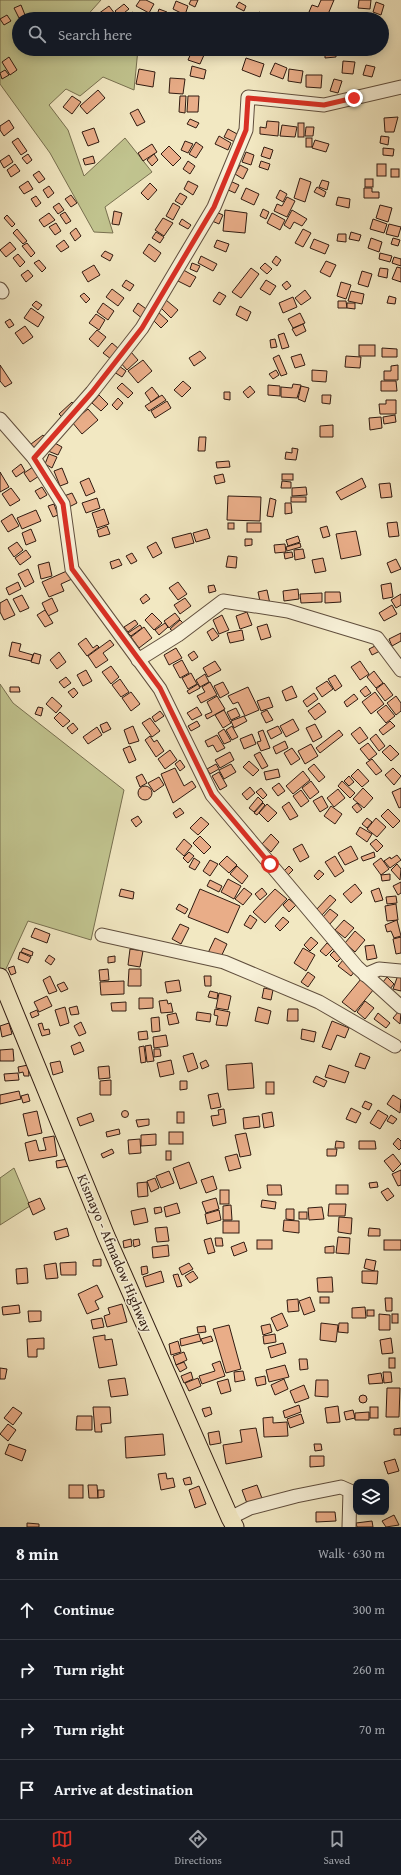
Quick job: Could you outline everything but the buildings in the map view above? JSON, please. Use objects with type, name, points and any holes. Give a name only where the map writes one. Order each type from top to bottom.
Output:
[{"type":"main road","name":"Kismayo - Afmadow Highway","points":[[0,977],[106,1236],[232,1522]]},
{"type":"street","points":[[34,458],[92,392],[142,328],[214,207],[246,130],[248,98],[324,105],[401,87]]},
{"type":"street","points":[[0,419],[34,458],[63,504],[72,569],[160,688],[212,795],[357,968],[401,1007]]},
{"type":"street","points":[[138,660],[178,636],[223,601],[288,611],[378,638],[401,670]]},
{"type":"street","points":[[102,935],[224,962],[319,1002],[399,1044]]},
{"type":"street","points":[[365,975],[379,970],[401,971]]},
{"type":"street","points":[[232,1522],[250,1508],[296,1496],[341,1487],[350,1490],[350,1527]]},
{"type":"green space","points":[[0,0],[101,0],[90,12],[12,12],[12,56],[137,56],[134,90],[103,77],[80,96],[66,89],[49,105],[68,130],[84,176],[125,138],[152,172],[105,207],[113,233],[94,232],[50,153],[0,84]]},
{"type":"green space","points":[[0,684],[13,703],[124,790],[91,940],[28,921],[0,982]]},
{"type":"green space","points":[[14,1168],[30,1206],[0,1225],[0,1178]]},
{"type":"route","points":[[270,864],[212,795],[160,688],[72,569],[63,504],[34,458],[92,392],[142,328],[214,207],[246,130],[248,98],[324,105],[354,98]]}]
